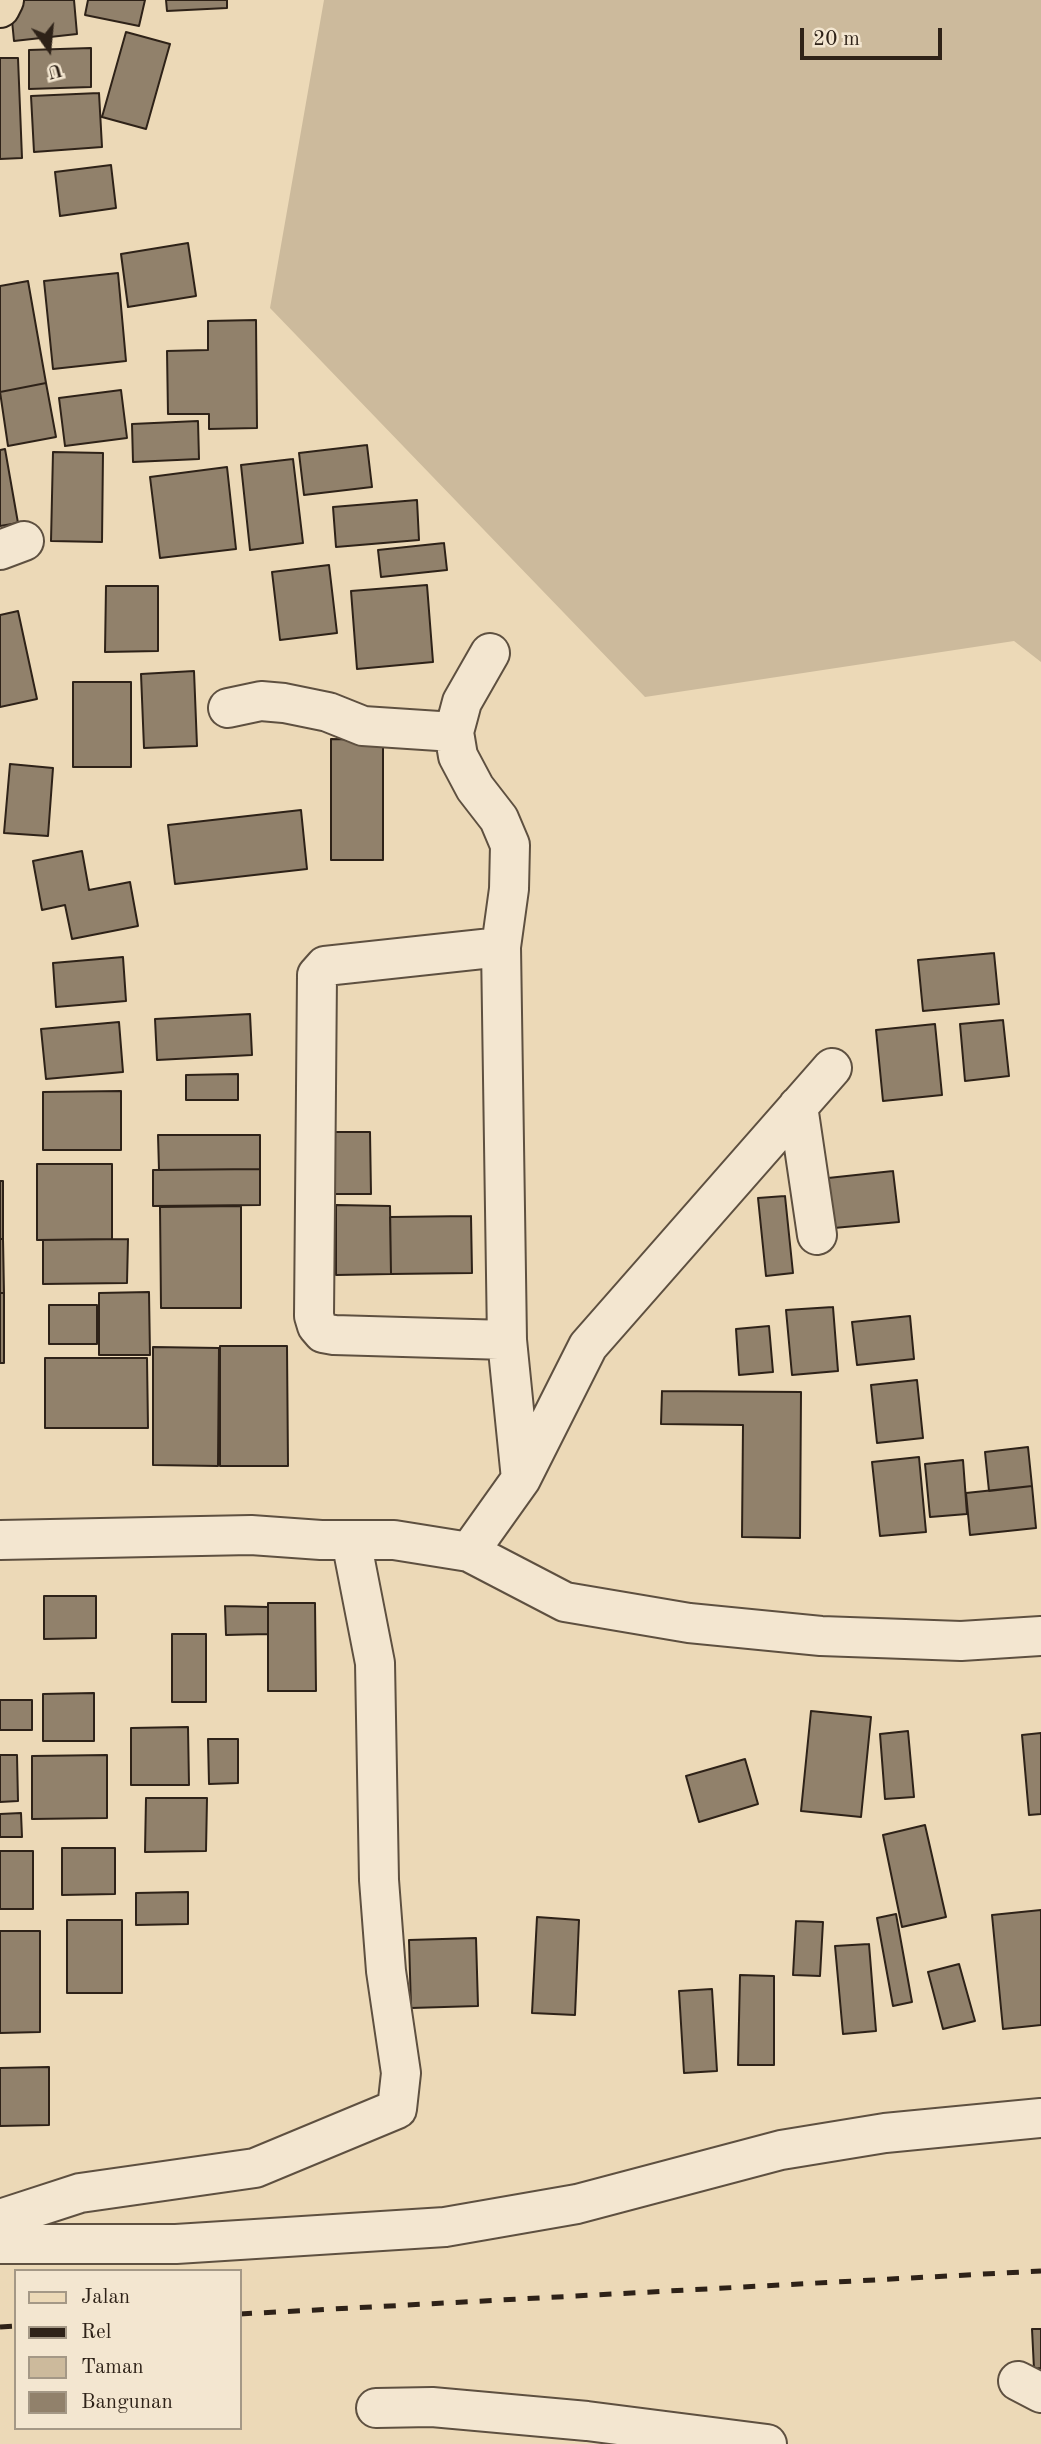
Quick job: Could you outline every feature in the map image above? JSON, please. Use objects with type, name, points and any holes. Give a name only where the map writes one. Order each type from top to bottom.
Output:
[{"type":"main road","points":[[0,8],[4,0]]},
{"type":"street","points":[[490,653],[462,702],[454,732],[458,756],[475,788],[499,819],[510,845],[509,888],[501,947],[507,1340],[520,1479]]},
{"type":"street","points":[[228,708],[261,701],[284,703],[328,712],[363,726],[454,732]]},
{"type":"street","points":[[501,947],[325,966],[317,975],[314,1315],[317,1326],[323,1333],[334,1335],[507,1340]]},
{"type":"street","points":[[469,1552],[520,1479],[588,1346],[832,1068]]},
{"type":"street","points":[[798,1106],[817,1235]]},
{"type":"street","points":[[0,1540],[251,1535],[394,1540],[469,1552],[565,1602],[689,1623],[834,1636],[961,1640],[1041,1636]]},
{"type":"street","points":[[0,2219],[80,2193],[255,2168],[397,2109],[401,2073],[386,1972],[379,1880],[375,1663],[351,1540]]},
{"type":"street","points":[[0,2244],[176,2244],[445,2227],[577,2204],[781,2150],[885,2133],[1041,2118]]},
{"type":"street","points":[[376,2408],[432,2407],[575,2420],[767,2444]]},
{"type":"green space","points":[[324,0],[1041,0],[1041,662],[1014,641],[645,697],[270,308]]},
{"type":"building","points":[[10,0],[74,0],[77,34],[14,41]]},
{"type":"building","points":[[88,0],[145,0],[139,26],[85,15]]},
{"type":"building","points":[[166,0],[227,0],[227,8],[167,11]]},
{"type":"building","points":[[126,32],[170,44],[146,129],[102,117]]},
{"type":"building","points":[[91,48],[91,87],[29,89],[29,50]]},
{"type":"building","points":[[0,58],[18,58],[22,158],[0,159]]},
{"type":"building","points":[[99,93],[102,147],[34,152],[31,96]]},
{"type":"building","points":[[111,165],[116,208],[60,216],[55,172]]},
{"type":"building","points":[[188,243],[196,296],[128,307],[121,254]]},
{"type":"building","points":[[118,273],[126,361],[53,369],[44,281]]},
{"type":"building","points":[[28,281],[46,383],[0,392],[0,286]]},
{"type":"building","points":[[256,320],[257,428],[209,429],[209,414],[168,414],[167,351],[208,350],[208,321]]},
{"type":"building","points":[[46,383],[56,437],[8,446],[0,392]]},
{"type":"building","points":[[121,390],[127,438],[65,446],[59,398]]},
{"type":"building","points":[[198,421],[199,459],[133,462],[132,424]]},
{"type":"building","points":[[367,445],[372,487],[304,495],[299,453]]},
{"type":"building","points":[[5,449],[18,523],[0,526],[0,450]]},
{"type":"building","points":[[53,452],[103,453],[102,542],[51,541]]},
{"type":"building","points":[[293,459],[303,543],[250,550],[241,465]]},
{"type":"building","points":[[227,467],[236,549],[160,558],[150,477]]},
{"type":"building","points":[[417,500],[419,540],[336,547],[333,507]]},
{"type":"building","points":[[444,543],[447,570],[381,577],[378,550]]},
{"type":"building","points":[[329,565],[337,633],[280,640],[272,572]]},
{"type":"building","points":[[427,585],[433,662],[357,669],[351,591]]},
{"type":"building","points":[[106,586],[158,586],[158,651],[105,652]]},
{"type":"building","points":[[18,611],[37,699],[0,707],[0,615]]},
{"type":"building","points":[[194,671],[197,746],[144,748],[141,674]]},
{"type":"building","points":[[73,682],[131,682],[131,767],[73,767]]},
{"type":"building","points":[[331,739],[383,740],[383,860],[331,860]]},
{"type":"building","points":[[10,764],[53,768],[48,836],[4,833]]},
{"type":"building","points":[[301,810],[307,869],[175,884],[168,825]]},
{"type":"building","points":[[82,851],[89,890],[130,882],[138,926],[72,939],[65,905],[42,910],[33,861]]},
{"type":"building","points":[[994,953],[999,1004],[923,1011],[918,960]]},
{"type":"building","points":[[123,957],[126,1001],[56,1007],[53,963]]},
{"type":"building","points":[[250,1014],[252,1055],[157,1060],[155,1019]]},
{"type":"building","points":[[1003,1020],[1009,1076],[965,1081],[960,1024]]},
{"type":"building","points":[[119,1022],[123,1072],[46,1079],[41,1029]]},
{"type":"building","points":[[935,1024],[942,1095],[883,1101],[876,1030]]},
{"type":"building","points":[[238,1074],[238,1100],[186,1100],[186,1075]]},
{"type":"building","points":[[121,1091],[121,1150],[43,1150],[43,1092]]},
{"type":"building","points":[[335,1132],[370,1132],[371,1194],[335,1194]]},
{"type":"building","points":[[158,1135],[260,1135],[260,1169],[159,1170]]},
{"type":"building","points":[[37,1164],[112,1164],[112,1239],[37,1240]]},
{"type":"building","points":[[260,1169],[260,1205],[153,1206],[153,1170]]},
{"type":"building","points":[[893,1171],[899,1222],[834,1228],[828,1178]]},
{"type":"building","points":[[0,1181],[3,1181],[3,1239],[0,1239]]},
{"type":"building","points":[[785,1196],[793,1273],[766,1276],[758,1198]]},
{"type":"building","points":[[336,1205],[390,1206],[391,1274],[336,1275]]},
{"type":"building","points":[[241,1206],[241,1308],[161,1308],[160,1207]]},
{"type":"building","points":[[471,1216],[472,1273],[391,1274],[390,1217]]},
{"type":"building","points":[[0,1239],[3,1239],[4,1293],[0,1293]]},
{"type":"building","points":[[128,1239],[127,1283],[43,1284],[43,1240]]},
{"type":"building","points":[[149,1292],[150,1355],[99,1355],[99,1293]]},
{"type":"building","points":[[0,1293],[4,1293],[4,1363],[0,1363]]},
{"type":"building","points":[[49,1305],[97,1305],[97,1344],[49,1344]]},
{"type":"building","points":[[833,1307],[838,1371],[792,1375],[786,1310]]},
{"type":"building","points":[[910,1316],[914,1359],[857,1365],[852,1322]]},
{"type":"building","points":[[769,1326],[773,1372],[739,1375],[736,1329]]},
{"type":"building","points":[[220,1346],[287,1346],[288,1466],[220,1466]]},
{"type":"building","points":[[153,1347],[219,1348],[218,1466],[153,1465]]},
{"type":"building","points":[[45,1358],[147,1358],[148,1428],[45,1428]]},
{"type":"building","points":[[917,1380],[923,1438],[877,1443],[871,1385]]},
{"type":"building","points":[[662,1391],[801,1392],[800,1538],[742,1537],[743,1425],[661,1424]]},
{"type":"building","points":[[1028,1447],[1032,1486],[989,1491],[985,1452]]},
{"type":"building","points":[[919,1457],[926,1532],[880,1536],[872,1462]]},
{"type":"building","points":[[963,1460],[967,1514],[930,1517],[925,1464]]},
{"type":"building","points":[[1032,1486],[1036,1528],[970,1535],[966,1493]]},
{"type":"building","points":[[44,1596],[96,1596],[96,1638],[44,1639]]},
{"type":"building","points":[[268,1603],[315,1603],[316,1691],[268,1691]]},
{"type":"building","points":[[225,1606],[268,1607],[268,1634],[226,1635]]},
{"type":"building","points":[[172,1634],[206,1634],[206,1702],[172,1702]]},
{"type":"building","points":[[94,1693],[94,1741],[43,1741],[43,1694]]},
{"type":"building","points":[[0,1700],[32,1700],[32,1730],[0,1730]]},
{"type":"building","points":[[811,1711],[871,1717],[861,1817],[801,1811]]},
{"type":"building","points":[[188,1727],[189,1785],[131,1785],[131,1728]]},
{"type":"building","points":[[908,1731],[914,1797],[885,1799],[880,1734]]},
{"type":"building","points":[[1041,1733],[1041,1814],[1029,1815],[1022,1735]]},
{"type":"building","points":[[208,1739],[238,1739],[238,1783],[209,1784]]},
{"type":"building","points":[[0,1755],[17,1755],[18,1801],[0,1802]]},
{"type":"building","points":[[107,1755],[107,1818],[32,1819],[32,1756]]},
{"type":"building","points":[[745,1759],[758,1804],[699,1822],[686,1776]]},
{"type":"building","points":[[146,1798],[207,1798],[206,1851],[145,1852]]},
{"type":"building","points":[[21,1813],[22,1837],[0,1837],[0,1814]]},
{"type":"building","points":[[925,1825],[946,1917],[902,1927],[883,1835]]},
{"type":"building","points":[[62,1848],[115,1848],[115,1894],[62,1895]]},
{"type":"building","points":[[0,1851],[33,1851],[33,1909],[0,1909]]},
{"type":"building","points":[[188,1892],[188,1924],[136,1925],[136,1893]]},
{"type":"building","points":[[1041,1910],[1041,2025],[1003,2029],[992,1915]]},
{"type":"building","points":[[896,1914],[912,2002],[893,2006],[877,1918]]},
{"type":"building","points":[[537,1917],[579,1920],[575,2015],[532,2013]]},
{"type":"building","points":[[67,1920],[122,1920],[122,1993],[67,1993]]},
{"type":"building","points":[[796,1921],[823,1922],[820,1976],[793,1975]]},
{"type":"building","points":[[0,1931],[40,1931],[40,2032],[0,2033]]},
{"type":"building","points":[[476,1938],[478,2006],[411,2008],[409,1940]]},
{"type":"building","points":[[869,1944],[876,2031],[843,2034],[835,1946]]},
{"type":"building","points":[[959,1964],[975,2021],[943,2029],[928,1972]]},
{"type":"building","points":[[740,1975],[774,1976],[774,2065],[738,2065]]},
{"type":"building","points":[[712,1989],[717,2071],[684,2073],[679,1991]]},
{"type":"building","points":[[49,2067],[49,2125],[0,2126],[0,2068]]},
{"type":"building","points":[[1032,2329],[1041,2329],[1041,2368],[1034,2369]]},
{"type":"railway","points":[[242,2314],[1041,2271]]},
{"type":"railway","points":[[0,2327],[14,2326]]}]
